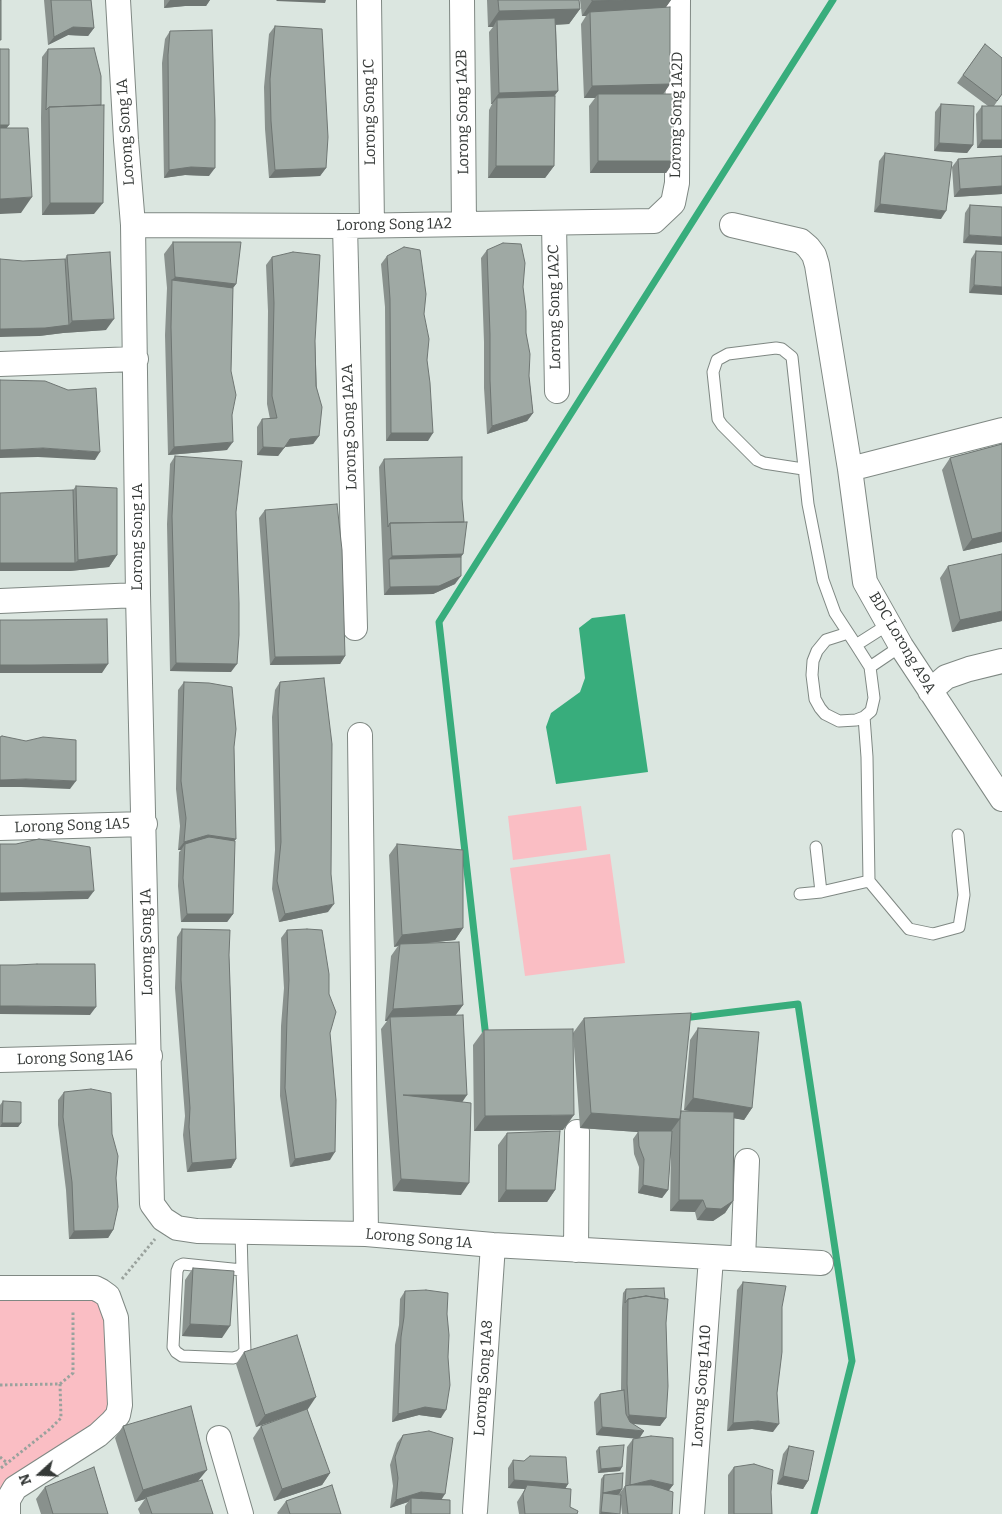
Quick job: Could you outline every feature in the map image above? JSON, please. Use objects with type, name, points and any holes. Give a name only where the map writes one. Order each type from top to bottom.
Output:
[{"type":"street","name":"Lorong Song 1A","points":[[118,0],[126,140],[134,226],[138,595],[145,824],[152,1204],[163,1219],[177,1228],[187,1230],[366,1234],[493,1245],[821,1263]]},
{"type":"street","name":"Lorong Song 1C","points":[[369,0],[372,225]]},
{"type":"street","name":"Lorong Song 1A2B","points":[[462,0],[464,224]]},
{"type":"street","name":"Lorong Song 1A2D","points":[[654,221],[674,203],[677,183],[678,0]]},
{"type":"street","name":"Lorong Song 1A2","points":[[134,226],[345,226],[654,221]]},
{"type":"street","name":"Lorong Song 1A2C","points":[[554,223],[557,391]]},
{"type":"street","name":"BDC Lorong A9A","points":[[732,225],[801,241],[814,255],[850,469],[865,582],[901,646],[1002,799]]},
{"type":"street","name":"Lorong Song 1A2A","points":[[345,226],[356,628]]},
{"type":"street","points":[[0,364],[136,359]]},
{"type":"street","points":[[850,469],[1002,430]]},
{"type":"street","points":[[0,601],[138,595]]},
{"type":"street","points":[[930,691],[946,677],[1002,661]]},
{"type":"street","points":[[360,735],[366,1234]]},
{"type":"street","name":"Lorong Song 1A5","points":[[0,828],[145,824]]},
{"type":"street","name":"Lorong Song 1A6","points":[[0,1060],[150,1056]]},
{"type":"street","points":[[576,1132],[576,1250]]},
{"type":"street","points":[[743,1259],[747,1161]]},
{"type":"street","name":"Lorong Song 1A8","points":[[475,1511],[493,1245]]},
{"type":"street","name":"Lorong Song 1A10","points":[[692,1514],[711,1258]]},
{"type":"street","points":[[0,1288],[95,1288],[108,1296],[116,1318],[120,1405],[118,1415],[98,1435],[15,1488],[8,1500],[8,1514]]},
{"type":"street","points":[[219,1438],[241,1514]]},
{"type":"lane","points":[[803,469],[764,463],[757,460],[722,425],[718,415],[713,372],[717,360],[728,354],[776,348],[782,349],[792,356],[803,469],[823,580],[835,613],[856,645],[870,667],[874,698],[871,710],[864,717],[856,720],[839,721],[826,714],[815,699],[812,675],[813,661],[817,651],[826,640],[848,633]]},
{"type":"lane","points":[[856,645],[888,624]]},
{"type":"lane","points":[[870,667],[901,646]]},
{"type":"lane","points":[[864,717],[867,757],[869,881],[909,929],[934,934],[959,927],[964,895],[958,835]]},
{"type":"lane","points":[[816,847],[821,892]]},
{"type":"lane","points":[[800,894],[821,892],[869,881]]},
{"type":"lane","points":[[241,1232],[242,1270],[244,1351],[240,1356],[233,1358],[182,1356],[176,1352],[173,1347],[177,1271],[179,1266],[183,1264],[242,1270]]},
{"type":"path","points":[[108,1296],[168,1222]]},
{"type":"path","points":[[0,1385],[60,1384],[73,1373],[73,1307]]},
{"type":"path","points":[[0,1468],[50,1430],[60,1418],[60,1384]]},
{"type":"path","points":[[0,1457],[7,1463]]},
{"type":"shaded area","points":[[625,614],[648,772],[556,784],[546,727],[551,713],[580,692],[585,678],[579,628],[592,618]]},
{"type":"shaded area","points":[[581,806],[587,850],[513,860],[508,816]]},
{"type":"shaded area","points":[[610,854],[625,963],[525,976],[510,868]]},
{"type":"shaded area","points":[[52,1296],[106,1301],[109,1419],[0,1509],[0,1297]]},
{"type":"building","points":[[1,0],[1,40],[0,40]]},
{"type":"building","points":[[51,0],[91,0],[94,28],[73,27],[54,37]]},
{"type":"building","points":[[498,0],[579,0],[580,9],[499,11]]},
{"type":"building","points":[[592,0],[626,0],[592,1]]},
{"type":"building","points":[[670,7],[670,84],[592,86],[590,12]]},
{"type":"building","points":[[555,18],[558,91],[499,93],[497,20]]},
{"type":"building","points":[[275,26],[322,29],[328,137],[326,168],[275,170],[270,79]]},
{"type":"building","points":[[212,30],[215,168],[191,167],[169,170],[168,55],[170,31]]},
{"type":"building","points":[[985,44],[1002,58],[1002,94],[997,101],[963,75]]},
{"type":"building","points":[[94,48],[101,76],[101,105],[49,107],[46,110],[48,49]]},
{"type":"building","points":[[0,49],[9,49],[9,125],[0,125]]},
{"type":"building","points":[[598,94],[673,94],[674,161],[598,161]]},
{"type":"building","points":[[555,96],[554,166],[496,166],[497,98]]},
{"type":"building","points":[[941,104],[974,106],[973,145],[939,143]]},
{"type":"building","points":[[104,105],[103,203],[50,203],[49,107]]},
{"type":"building","points":[[982,106],[1002,106],[1002,140],[982,140]]},
{"type":"building","points":[[0,128],[28,128],[32,197],[0,199]]},
{"type":"building","points":[[885,153],[952,162],[946,211],[880,204]]},
{"type":"building","points":[[1002,156],[1002,186],[960,189],[958,159]]},
{"type":"building","points":[[970,205],[1002,207],[1002,237],[969,235]]},
{"type":"building","points":[[173,242],[241,242],[236,284],[175,277]]},
{"type":"building","points":[[503,243],[521,244],[525,263],[523,287],[526,333],[530,354],[529,376],[533,413],[492,426],[487,250]]},
{"type":"building","points":[[404,247],[420,250],[426,294],[424,314],[429,339],[427,360],[433,433],[391,433],[390,299],[387,256]]},
{"type":"building","points":[[976,251],[1002,252],[1002,287],[974,285]]},
{"type":"building","points":[[110,252],[114,319],[72,321],[67,255]]},
{"type":"building","points":[[293,252],[320,255],[315,341],[316,386],[322,407],[319,436],[290,439],[284,448],[263,447],[262,419],[277,418],[272,396],[274,303],[272,257]]},
{"type":"building","points":[[0,259],[23,261],[65,259],[69,325],[45,328],[0,329]]},
{"type":"building","points":[[172,280],[233,288],[231,371],[236,395],[232,415],[233,442],[174,447],[171,327]]},
{"type":"building","points":[[0,380],[45,381],[68,390],[96,388],[100,452],[43,448],[0,450]]},
{"type":"building","points":[[1002,444],[1002,532],[972,539],[950,458]]},
{"type":"building","points":[[175,456],[242,461],[236,512],[239,603],[237,664],[176,663],[172,516]]},
{"type":"building","points":[[462,457],[464,522],[390,523],[388,527],[384,459]]},
{"type":"building","points":[[76,486],[117,488],[117,555],[78,560]]},
{"type":"building","points":[[73,490],[75,563],[0,563],[0,493]]},
{"type":"building","points":[[337,504],[342,550],[345,656],[275,657],[265,510]]},
{"type":"building","points":[[467,522],[463,554],[392,556],[390,523]]},
{"type":"building","points":[[1002,554],[1002,611],[960,620],[948,566]]},
{"type":"building","points":[[461,557],[461,576],[439,586],[390,587],[389,559]]},
{"type":"building","points":[[107,619],[108,664],[0,665],[0,620]]},
{"type":"building","points":[[324,678],[332,744],[331,874],[334,904],[285,914],[277,881],[281,842],[278,709],[280,682]]},
{"type":"building","points":[[184,682],[209,683],[232,687],[236,729],[234,747],[236,839],[208,835],[184,842],[186,818],[181,781]]},
{"type":"building","points":[[0,737],[26,741],[43,737],[76,740],[76,781],[0,780]]},
{"type":"building","points":[[209,837],[235,841],[233,914],[187,914],[183,878],[185,844]]},
{"type":"building","points":[[39,839],[90,847],[94,891],[0,893],[0,844],[16,844]]},
{"type":"building","points":[[397,844],[463,850],[463,928],[402,935]]},
{"type":"building","points":[[182,929],[230,930],[229,955],[236,1159],[192,1163],[181,980]]},
{"type":"building","points":[[287,930],[322,930],[329,974],[329,994],[336,1012],[330,1033],[336,1100],[335,1152],[295,1159],[285,1088],[289,980]]},
{"type":"building","points":[[459,942],[463,1005],[393,1009],[400,944]]},
{"type":"building","points":[[95,964],[96,1007],[0,1006],[0,965]]},
{"type":"building","points":[[691,1013],[680,1119],[591,1113],[584,1018]]},
{"type":"building","points":[[463,1015],[467,1095],[403,1095],[471,1103],[469,1183],[401,1179],[390,1017]]},
{"type":"building","points":[[698,1028],[759,1032],[752,1108],[693,1098]]},
{"type":"building","points":[[573,1029],[574,1115],[485,1116],[484,1030]]},
{"type":"building","points":[[91,1089],[111,1093],[112,1134],[118,1156],[116,1178],[118,1207],[113,1230],[74,1231],[72,1182],[63,1117],[64,1092]]},
{"type":"building","points":[[3,1101],[21,1102],[21,1123],[2,1123]]},
{"type":"building","points":[[681,1111],[734,1112],[733,1201],[721,1209],[706,1208],[703,1200],[679,1200]]},
{"type":"building","points":[[560,1131],[555,1190],[506,1190],[507,1133]]},
{"type":"building","points":[[638,1131],[672,1131],[668,1190],[643,1185],[644,1159],[639,1146]]},
{"type":"building","points":[[193,1268],[234,1271],[230,1326],[190,1324]]},
{"type":"building","points":[[743,1282],[786,1286],[782,1307],[782,1352],[777,1393],[779,1424],[758,1421],[733,1423]]},
{"type":"building","points":[[664,1288],[665,1299],[646,1296],[628,1299],[625,1303],[626,1289]]},
{"type":"building","points":[[426,1290],[448,1293],[450,1385],[446,1410],[425,1407],[398,1414],[405,1291]]},
{"type":"building","points":[[646,1296],[668,1299],[666,1323],[668,1386],[666,1418],[629,1415],[627,1384],[628,1299]]},
{"type":"building","points":[[297,1335],[316,1397],[265,1415],[244,1352]]},
{"type":"building","points":[[624,1390],[626,1414],[630,1422],[644,1431],[602,1427],[600,1394]]},
{"type":"building","points":[[191,1406],[207,1470],[143,1490],[123,1426]]},
{"type":"building","points":[[307,1409],[330,1473],[282,1489],[261,1426]]},
{"type":"building","points":[[429,1431],[453,1438],[445,1494],[421,1492],[396,1500],[398,1478],[395,1457],[403,1435]]},
{"type":"building","points":[[651,1436],[673,1438],[673,1485],[651,1480],[630,1485],[633,1439]]},
{"type":"building","points":[[624,1445],[622,1467],[601,1469],[599,1447]]},
{"type":"building","points":[[789,1446],[814,1451],[808,1481],[783,1476]]},
{"type":"building","points":[[530,1456],[566,1457],[568,1484],[514,1480],[513,1460],[524,1461]]},
{"type":"building","points":[[754,1464],[773,1470],[772,1514],[734,1514],[734,1467]]},
{"type":"building","points":[[94,1467],[108,1514],[53,1514],[45,1487]]},
{"type":"building","points":[[623,1473],[622,1489],[603,1493],[604,1475]]},
{"type":"building","points":[[202,1480],[213,1514],[152,1514],[146,1497]]},
{"type":"building","points":[[332,1485],[341,1514],[290,1514],[286,1501]]},
{"type":"building","points":[[527,1485],[571,1489],[570,1507],[578,1511],[577,1514],[525,1514],[523,1494]]},
{"type":"building","points":[[651,1485],[673,1492],[672,1514],[628,1514],[625,1486]]},
{"type":"building","points":[[603,1493],[621,1495],[620,1514],[601,1512]]},
{"type":"building","points":[[411,1498],[450,1500],[450,1514],[411,1514]]},
{"type":"waterway","points":[[486,1038],[439,622],[833,0]]},
{"type":"waterway","points":[[683,1018],[798,1004],[852,1361],[814,1514]]}]
